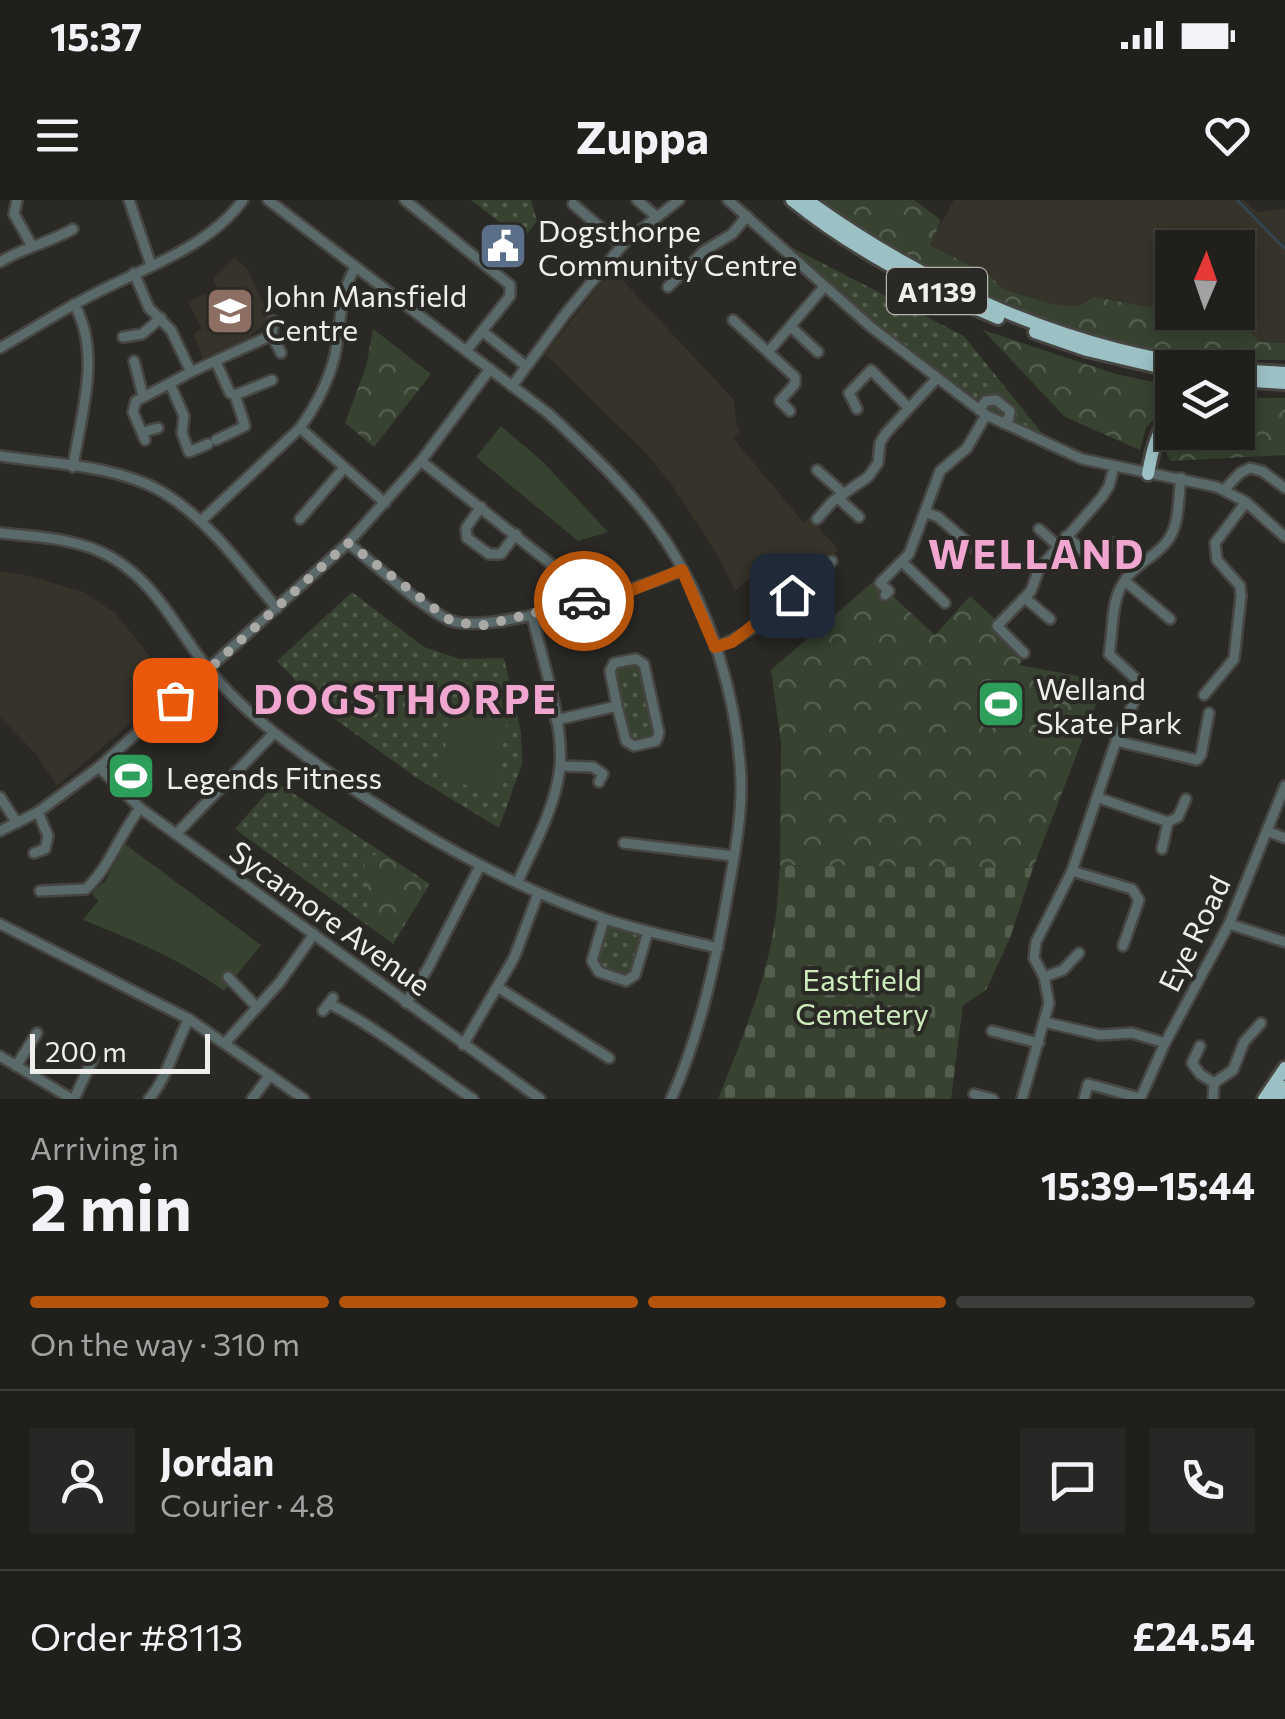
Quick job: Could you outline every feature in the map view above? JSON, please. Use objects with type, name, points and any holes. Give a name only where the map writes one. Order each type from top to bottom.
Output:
[{"type":"highway","name":"A1139","points":[[792,200],[865,251],[968,305],[1087,350],[1155,366]]},
{"type":"highway","name":"A1139","points":[[807,200],[902,262],[1009,314],[1155,358]]},
{"type":"highway","points":[[1255,371],[1285,373]]},
{"type":"highway","points":[[1255,384],[1285,385]]},
{"type":"highway","points":[[1148,474],[1155,442]]},
{"type":"highway","points":[[1264,1099],[1285,1068]]},
{"type":"highway","points":[[1277,1099],[1285,1087]]},
{"type":"street","points":[[16,200],[14,214],[32,246]]},
{"type":"street","points":[[129,200],[151,265]]},
{"type":"street","points":[[0,348],[74,304],[201,241],[234,213],[243,200]]},
{"type":"street","points":[[268,200],[549,414],[618,480],[682,570],[715,647],[736,722],[741,784],[734,856],[718,948],[706,998],[671,1099]]},
{"type":"street","points":[[405,200],[419,204],[510,285],[510,296],[467,350]]},
{"type":"street","points":[[637,200],[656,218]]},
{"type":"street","points":[[512,386],[622,246],[679,200]]},
{"type":"street","points":[[728,200],[824,287],[983,413],[1079,458],[1224,490],[1246,502],[1285,537]]},
{"type":"street","points":[[573,204],[622,246]]},
{"type":"street","points":[[668,288],[704,251],[732,234],[747,216]]},
{"type":"street","points":[[0,262],[32,246],[47,244],[73,228]]},
{"type":"street","points":[[201,521],[310,414],[334,359],[346,283],[355,268]]},
{"type":"street","points":[[134,273],[171,330],[192,372]]},
{"type":"street","points":[[768,352],[824,287]]},
{"type":"street","points":[[73,467],[89,357],[89,337],[74,304]]},
{"type":"street","points":[[123,337],[142,334],[161,318]]},
{"type":"street","points":[[733,320],[795,377],[795,384],[780,401],[790,411]]},
{"type":"street","points":[[273,322],[272,336],[281,353]]},
{"type":"street","points":[[791,327],[818,352]]},
{"type":"street","points":[[482,331],[526,366]]},
{"type":"street","points":[[158,428],[144,436],[133,412],[136,401],[272,336]]},
{"type":"street","points":[[134,361],[143,396]]},
{"type":"street","points":[[170,384],[184,416],[182,433],[188,452],[212,442],[245,426],[235,395],[230,393],[216,362]]},
{"type":"street","points":[[0,830],[38,812],[99,767],[348,543],[421,461],[490,369]]},
{"type":"street","points":[[857,409],[849,393],[871,370],[908,407]]},
{"type":"street","points":[[817,519],[868,477],[878,462],[882,440],[937,378]]},
{"type":"street","points":[[235,395],[272,380]]},
{"type":"street","points":[[885,595],[888,591],[880,583],[910,554],[940,471],[966,448],[986,401],[996,400],[1010,411],[1010,418],[1004,423]]},
{"type":"street","points":[[300,428],[385,504]]},
{"type":"street","points":[[0,456],[130,478],[163,493],[201,521],[277,608]]},
{"type":"street","points":[[421,461],[555,568],[569,604]]},
{"type":"street","points":[[1024,653],[997,626],[1025,598],[1039,568],[1102,497],[1114,467]]},
{"type":"street","points":[[300,520],[344,468]]},
{"type":"street","points":[[1224,490],[1250,468],[1262,471],[1285,488]]},
{"type":"street","points":[[817,470],[858,517]]},
{"type":"street","points":[[1136,679],[1109,654],[1115,608],[1125,581],[1138,563],[1170,538],[1181,478]]},
{"type":"street","points":[[1204,695],[1234,659],[1241,596],[1240,586],[1217,560],[1215,542],[1246,502]]},
{"type":"street","points":[[481,508],[466,528],[467,538],[489,554],[501,554],[516,534]]},
{"type":"street","points":[[925,512],[938,517],[995,566]]},
{"type":"street","points":[[1039,529],[1057,546]]},
{"type":"street","points":[[0,533],[61,540],[108,555],[142,579],[182,627],[209,670],[274,732],[413,828],[538,894],[604,919],[718,948]]},
{"type":"street","points":[[1066,536],[1090,557],[1103,555],[1114,543]]},
{"type":"street","points":[[348,543],[451,621],[480,626],[627,592],[682,570]]},
{"type":"street","points":[[715,647],[732,642],[832,561]]},
{"type":"street","points":[[902,562],[945,603]]},
{"type":"street","points":[[1125,581],[1170,618]]},
{"type":"street","points":[[1025,598],[1050,619]]},
{"type":"street","points":[[517,883],[542,824],[560,766],[556,720],[532,615]]},
{"type":"street","points":[[636,659],[644,664],[660,733],[656,741],[634,746],[626,741],[618,706],[610,670],[614,664],[636,659]]},
{"type":"street","points":[[1022,1099],[1048,1003],[1044,978],[1034,958],[1036,942],[1072,870],[1116,742],[1134,702]]},
{"type":"street","points":[[556,720],[618,706]]},
{"type":"street","points":[[1116,742],[1197,760],[1209,713]]},
{"type":"street","points":[[176,834],[274,732]]},
{"type":"street","points":[[560,766],[593,767],[603,774],[599,782]]},
{"type":"street","name":"Sycamore Avenue","points":[[99,767],[140,808],[540,1099]]},
{"type":"street","name":"Eye Road","points":[[1140,1099],[1229,924],[1285,786]]},
{"type":"street","points":[[0,797],[17,822]]},
{"type":"street","points":[[1099,798],[1168,822],[1178,817],[1186,799]]},
{"type":"street","points":[[40,891],[86,889],[100,876],[125,827],[140,808]]},
{"type":"street","points":[[34,853],[45,849],[48,836],[38,812]]},
{"type":"street","points":[[1162,849],[1168,822]]},
{"type":"street","points":[[1266,831],[1285,838]]},
{"type":"street","points":[[624,843],[734,856]]},
{"type":"street","points":[[406,1004],[480,866]]},
{"type":"street","points":[[1072,870],[1132,889],[1138,900],[1123,946]]},
{"type":"street","points":[[463,1044],[499,988],[538,894]]},
{"type":"street","points":[[604,919],[592,961],[599,972],[626,981],[635,975],[648,932]]},
{"type":"street","points":[[0,924],[189,1019],[304,1099]]},
{"type":"street","points":[[1229,924],[1285,942]]},
{"type":"street","points":[[225,1043],[280,982],[314,934]]},
{"type":"street","points":[[1044,978],[1064,970],[1078,953]]},
{"type":"street","points":[[228,977],[257,1007]]},
{"type":"street","points":[[499,988],[610,1058]]},
{"type":"street","points":[[328,1004],[359,1019],[472,1099]]},
{"type":"street","points":[[150,1099],[164,1080],[189,1019]]},
{"type":"street","points":[[1044,1022],[1080,1032],[1132,1033],[1165,1044]]},
{"type":"street","points":[[1212,1099],[1214,1083],[1233,1070],[1244,1042],[1261,1024]]},
{"type":"street","points":[[992,1031],[1039,1043]]},
{"type":"street","points":[[16,1066],[36,1033]]},
{"type":"street","points":[[1200,1046],[1187,1063],[1214,1083]]},
{"type":"street","points":[[0,1056],[73,1099],[93,1060]]},
{"type":"street","points":[[252,1099],[270,1075]]},
{"type":"street","points":[[1084,1099],[1088,1084],[1140,1099]]},
{"type":"street","points":[[974,1094],[992,1099]]},
{"type":"shaded area","points":[[954,200],[1244,200],[1257,212],[1285,209],[1285,343],[1259,342],[1249,330],[1255,330],[1255,230],[1155,230],[1155,308],[1095,297],[1079,306],[1056,305],[1005,290],[987,274],[929,244]]},
{"type":"shaded area","name":"John Mansfield Centre","points":[[234,257],[247,268],[271,318],[247,339],[203,358],[193,334],[202,329],[188,302],[217,288],[213,278]]},
{"type":"shaded area","points":[[612,269],[734,400],[741,430],[733,438],[804,523],[809,517],[839,550],[781,598],[758,572],[735,591],[719,557],[672,485],[645,452],[545,354]]},
{"type":"shaded area","points":[[0,572],[22,574],[84,592],[115,613],[174,686],[57,786],[36,754],[0,717]]},
{"type":"green space","points":[[471,200],[531,200],[537,221],[522,240]]},
{"type":"green space","points":[[819,200],[914,200],[941,220],[930,245],[987,274],[1005,290],[1056,305],[1079,306],[1094,297],[1155,308],[1155,330],[1249,330],[1259,342],[1285,343],[1285,360],[1255,360],[1255,350],[1155,351],[1058,324],[951,280],[857,227]]},
{"type":"green space","points":[[785,244],[964,336],[1050,443],[979,403],[911,354]]},
{"type":"green space","points":[[373,329],[431,374],[374,447],[345,423],[366,367]]},
{"type":"green space","points":[[983,330],[1116,374],[1155,382],[1155,418],[1146,428],[1140,450],[1065,417]]},
{"type":"green space","points":[[1255,398],[1285,398],[1285,455],[1171,461],[1166,453],[1255,450]]},
{"type":"green space","points":[[501,426],[543,462],[608,532],[578,541],[476,457]]},
{"type":"green space","points":[[875,580],[935,635],[970,596],[997,621],[993,627],[1024,657],[1019,665],[1105,681],[1033,868],[780,865],[781,743],[771,670]]},
{"type":"green space","points":[[352,592],[424,647],[460,659],[504,658],[521,732],[522,764],[499,828],[417,778],[325,712],[277,661]]},
{"type":"green space","points":[[636,661],[642,666],[657,732],[653,739],[634,743],[628,739],[612,671],[615,665]]},
{"type":"green space","points":[[453,701],[509,710],[495,790],[440,780]]},
{"type":"green space","points":[[276,782],[430,884],[393,944],[235,829]]},
{"type":"green space","points":[[125,844],[261,945],[224,991],[173,960],[83,920],[98,901],[92,893],[106,880]]},
{"type":"green space","points":[[379,852],[427,884],[393,937],[362,915],[370,902],[364,863]]},
{"type":"green space","name":"Eastfield Cemetery","points":[[780,865],[1033,868],[1010,938],[986,990],[963,1005],[951,1099],[718,1099],[770,950]]},
{"type":"green space","points":[[613,924],[637,931],[643,938],[629,974],[601,968],[595,961],[604,927]]},
{"type":"waterway","points":[[1237,200],[1285,249]]},
{"type":"way so far","points":[[175,700],[348,543],[451,621],[480,626],[584,601]]},
{"type":"place","name":"Dogsthorpe Community Centre","points":[[503,246]]},
{"type":"place","name":"John Mansfield Centre","points":[[230,311]]},
{"type":"place","name":"Welland Skate Park","points":[[1001,704]]},
{"type":"place","name":"Legends Fitness","points":[[131,776]]},
{"type":"district","name":"WELLAND","points":[[1037,552]]},
{"type":"district","name":"DOGSTHORPE","points":[[406,697]]},
{"type":"route","points":[[584,601],[627,592],[682,570],[715,647],[732,642],[792,595]]}]
